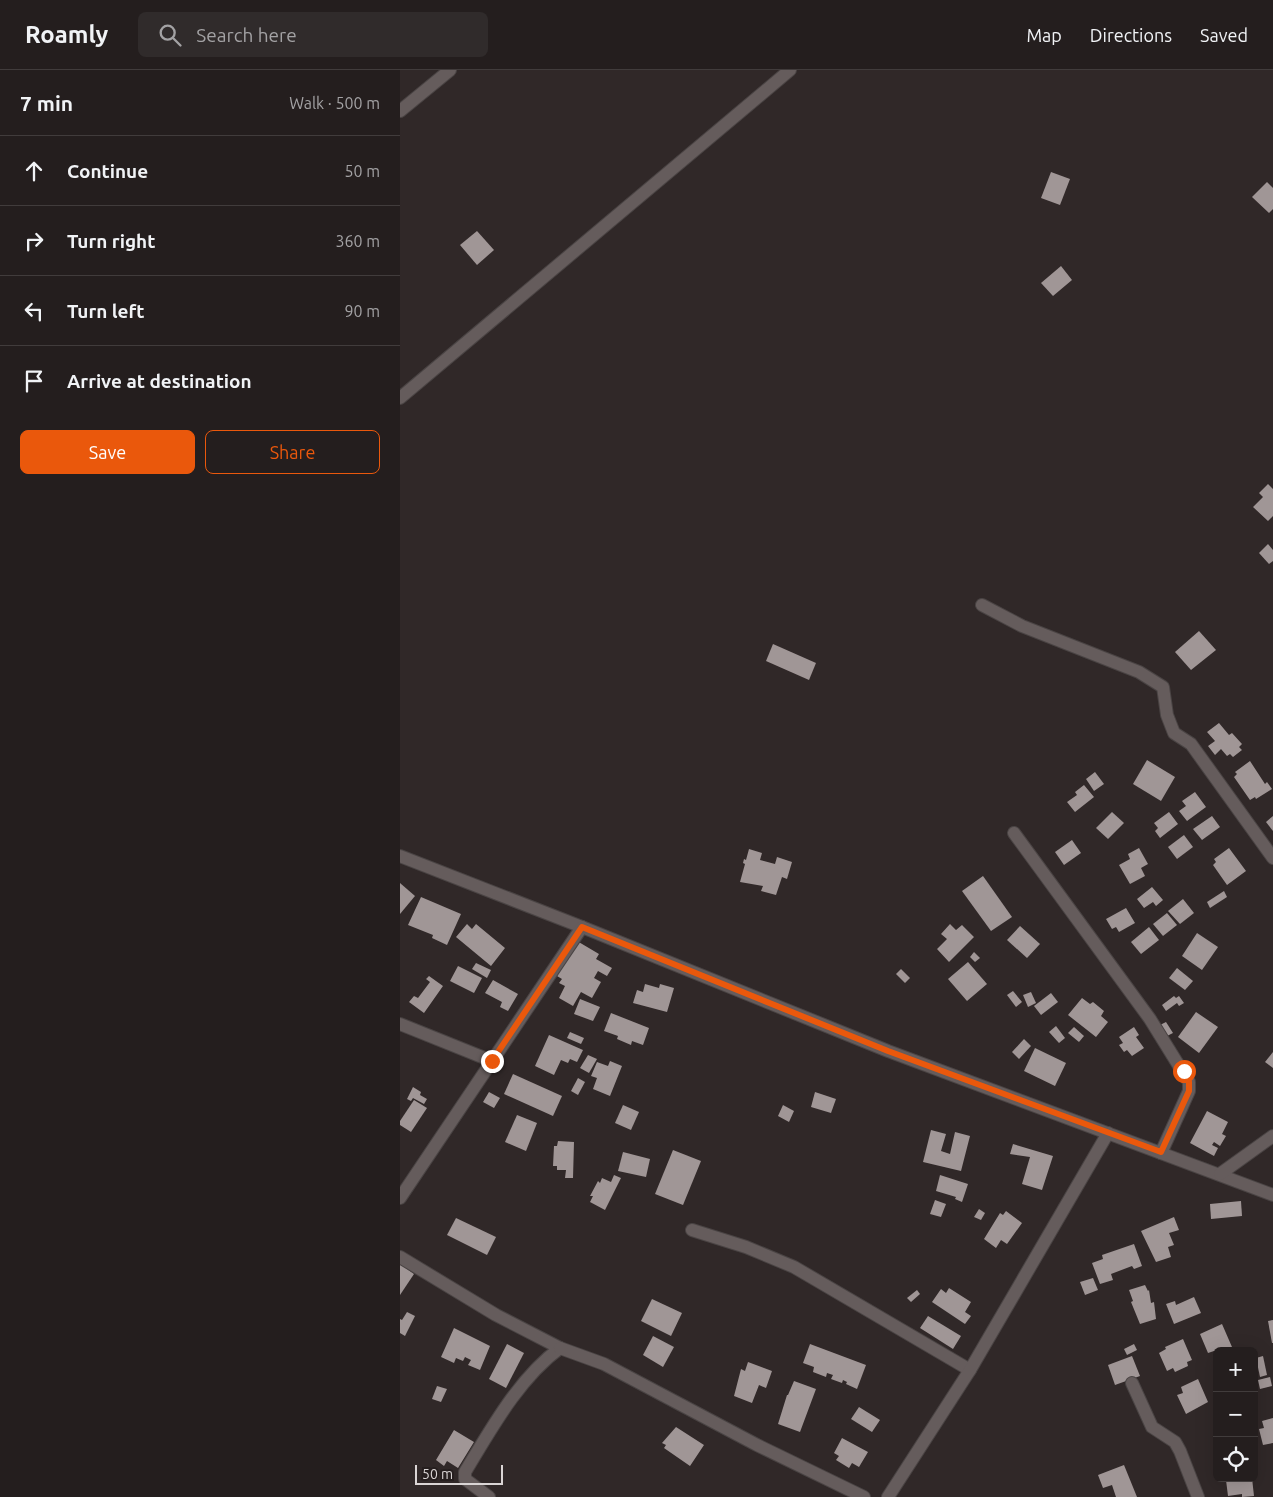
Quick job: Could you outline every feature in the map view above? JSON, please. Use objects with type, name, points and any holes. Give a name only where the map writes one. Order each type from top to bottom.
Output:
[{"type":"street","points":[[400,111],[450,70]]},
{"type":"street","points":[[400,398],[790,70]]},
{"type":"street","points":[[982,605],[1022,626],[1139,672],[1164,687],[1167,715],[1174,733],[1192,744],[1273,858]]},
{"type":"street","points":[[1014,832],[1150,1019],[1189,1082],[1189,1091],[1161,1152]]},
{"type":"street","points":[[400,856],[582,927],[888,1051],[1273,1195]]},
{"type":"street","points":[[400,1198],[428,1152],[582,927]]},
{"type":"street","points":[[400,1024],[492,1061]]},
{"type":"street","points":[[888,1497],[970,1370],[1108,1133]]},
{"type":"street","points":[[1220,1174],[1273,1136]]},
{"type":"street","points":[[692,1230],[746,1247],[794,1267],[970,1370]]},
{"type":"street","points":[[400,1257],[496,1315],[560,1348],[604,1364],[758,1445],[864,1497]]},
{"type":"street","points":[[489,1497],[469,1484],[465,1479],[465,1472],[491,1429],[520,1388],[560,1348]]},
{"type":"street","points":[[1132,1383],[1152,1427],[1175,1442],[1198,1497]]},
{"type":"building","points":[[1051,172],[1070,179],[1060,205],[1041,198]]},
{"type":"building","points":[[1267,182],[1273,188],[1273,209],[1269,213],[1252,197]]},
{"type":"building","points":[[477,231],[494,250],[477,265],[460,245]]},
{"type":"building","points":[[1061,266],[1072,280],[1053,296],[1041,283]]},
{"type":"building","points":[[1268,484],[1273,489],[1273,516],[1268,521],[1253,507],[1263,497],[1259,493]]},
{"type":"building","points":[[1268,544],[1273,550],[1273,561],[1269,564],[1259,553]]},
{"type":"building","points":[[1199,631],[1216,650],[1191,670],[1175,652]]},
{"type":"building","points":[[773,644],[816,663],[809,680],[766,661]]},
{"type":"building","points":[[1219,723],[1229,735],[1232,733],[1242,744],[1239,747],[1242,750],[1233,757],[1230,754],[1227,756],[1221,749],[1215,755],[1208,746],[1215,741],[1207,732]]},
{"type":"building","points":[[1147,760],[1175,777],[1161,801],[1133,784]]},
{"type":"building","points":[[1250,761],[1265,784],[1267,782],[1272,789],[1256,799],[1255,797],[1250,800],[1234,777],[1237,774],[1235,772]]},
{"type":"building","points":[[1095,772],[1104,784],[1094,791],[1086,779]]},
{"type":"building","points":[[1084,785],[1094,797],[1075,812],[1067,802],[1077,795],[1075,792]]},
{"type":"building","points":[[1195,792],[1206,807],[1187,821],[1179,811],[1186,806],[1182,801]]},
{"type":"building","points":[[1112,812],[1124,823],[1108,839],[1096,828]]},
{"type":"building","points":[[1169,812],[1178,824],[1160,838],[1155,831],[1158,828],[1154,823]]},
{"type":"building","points":[[1212,816],[1220,827],[1202,840],[1193,829]]},
{"type":"building","points":[[1273,816],[1273,831],[1266,822]]},
{"type":"building","points":[[1184,835],[1193,847],[1177,859],[1168,847]]},
{"type":"building","points":[[1072,840],[1081,853],[1064,865],[1055,852]]},
{"type":"building","points":[[1139,848],[1148,864],[1141,868],[1145,876],[1130,884],[1119,865],[1130,859],[1128,854]]},
{"type":"building","points":[[1229,848],[1246,871],[1227,885],[1213,865],[1216,862],[1214,859]]},
{"type":"building","points":[[749,849],[762,853],[760,860],[775,864],[777,857],[792,862],[787,879],[782,877],[776,895],[761,891],[763,886],[740,882],[745,864],[743,863],[744,859],[746,860]]},
{"type":"building","points":[[983,876],[1012,917],[991,931],[962,891]]},
{"type":"building","points":[[400,883],[415,896],[400,914]]},
{"type":"building","points":[[1152,887],[1163,900],[1156,906],[1153,902],[1144,908],[1137,899]]},
{"type":"building","points":[[1224,891],[1227,897],[1210,908],[1207,902]]},
{"type":"building","points":[[421,897],[461,914],[447,945],[432,938],[433,935],[408,925]]},
{"type":"building","points":[[1183,899],[1194,913],[1180,924],[1168,911]]},
{"type":"building","points":[[1126,908],[1135,923],[1119,932],[1116,927],[1112,929],[1106,919]]},
{"type":"building","points":[[1167,913],[1177,925],[1163,936],[1153,924]]},
{"type":"building","points":[[467,924],[472,929],[476,924],[505,948],[491,966],[456,937]]},
{"type":"building","points":[[950,924],[956,930],[962,925],[974,937],[949,962],[937,949],[947,939],[941,934]]},
{"type":"building","points":[[1020,926],[1040,944],[1027,958],[1007,940]]},
{"type":"building","points":[[1149,927],[1159,940],[1141,954],[1131,942]]},
{"type":"building","points":[[1197,933],[1218,947],[1202,970],[1182,956]]},
{"type":"building","points":[[577,941],[599,954],[596,959],[612,968],[607,976],[598,971],[594,978],[601,982],[592,998],[581,992],[573,1006],[559,998],[565,986],[559,983],[562,979],[557,976]]},
{"type":"building","points":[[974,952],[980,958],[975,962],[970,957]]},
{"type":"building","points":[[968,962],[987,984],[967,1001],[948,979]]},
{"type":"building","points":[[476,963],[491,970],[487,978],[472,969]]},
{"type":"building","points":[[458,966],[482,978],[474,993],[450,981]]},
{"type":"building","points":[[1177,968],[1193,981],[1185,990],[1169,978]]},
{"type":"building","points":[[901,969],[910,978],[905,983],[896,974]]},
{"type":"building","points":[[429,976],[443,986],[424,1013],[409,1002],[414,996],[418,998],[430,982],[426,979]]},
{"type":"building","points":[[493,980],[518,994],[508,1011],[500,1007],[502,1002],[485,993]]},
{"type":"building","points":[[645,984],[659,988],[660,984],[674,988],[667,1012],[633,1003],[637,990],[643,992]]},
{"type":"building","points":[[1013,991],[1022,1002],[1016,1007],[1007,995]]},
{"type":"building","points":[[1031,992],[1036,1003],[1028,1007],[1023,995]]},
{"type":"building","points":[[1051,993],[1058,1002],[1041,1015],[1034,1006]]},
{"type":"building","points":[[1174,996],[1176,998],[1179,996],[1184,1003],[1179,1006],[1177,1003],[1166,1011],[1162,1005]]},
{"type":"building","points":[[1082,998],[1090,1004],[1093,1002],[1104,1011],[1101,1016],[1108,1022],[1096,1037],[1068,1015]]},
{"type":"building","points":[[580,999],[600,1007],[593,1021],[574,1014]]},
{"type":"building","points":[[1196,1012],[1218,1027],[1199,1053],[1178,1037]]},
{"type":"building","points":[[611,1013],[649,1028],[643,1045],[632,1041],[631,1045],[617,1039],[618,1036],[604,1031]]},
{"type":"building","points":[[1166,1022],[1173,1033],[1167,1036],[1160,1025]]},
{"type":"building","points":[[1056,1026],[1065,1038],[1059,1043],[1049,1032]]},
{"type":"building","points":[[1074,1027],[1084,1036],[1079,1042],[1068,1033]]},
{"type":"building","points":[[1134,1027],[1139,1035],[1136,1037],[1144,1048],[1132,1056],[1127,1050],[1124,1052],[1119,1045],[1123,1043],[1119,1037]]},
{"type":"building","points":[[570,1032],[584,1038],[581,1044],[567,1038]]},
{"type":"building","points":[[549,1035],[583,1050],[577,1062],[570,1059],[568,1063],[561,1060],[554,1075],[535,1066]]},
{"type":"building","points":[[1024,1039],[1031,1046],[1019,1059],[1012,1052]]},
{"type":"building","points":[[1035,1048],[1066,1063],[1055,1086],[1024,1071]]},
{"type":"building","points":[[1273,1052],[1273,1068],[1265,1062]]},
{"type":"building","points":[[588,1055],[597,1059],[589,1073],[580,1068]]},
{"type":"building","points":[[610,1061],[622,1066],[610,1096],[593,1089],[597,1078],[591,1076],[597,1062],[608,1066]]},
{"type":"building","points":[[513,1074],[562,1096],[553,1116],[504,1094]]},
{"type":"building","points":[[578,1078],[585,1082],[578,1095],[571,1091]]},
{"type":"building","points":[[413,1087],[421,1092],[420,1095],[427,1099],[424,1104],[413,1098],[411,1101],[407,1099]]},
{"type":"building","points":[[489,1092],[500,1098],[494,1108],[483,1102]]},
{"type":"building","points":[[815,1092],[836,1099],[831,1113],[811,1107]]},
{"type":"building","points":[[414,1100],[427,1108],[411,1132],[400,1125],[400,1121]]},
{"type":"building","points":[[623,1105],[639,1112],[631,1130],[615,1123]]},
{"type":"building","points":[[783,1105],[794,1111],[789,1122],[778,1116]]},
{"type":"building","points":[[1207,1111],[1228,1122],[1222,1134],[1226,1136],[1220,1146],[1214,1142],[1212,1145],[1218,1148],[1214,1156],[1190,1143]]},
{"type":"building","points":[[517,1115],[537,1123],[526,1151],[505,1142]]},
{"type":"building","points":[[931,1130],[946,1134],[941,1151],[950,1154],[955,1132],[970,1136],[961,1171],[923,1162]]},
{"type":"building","points":[[558,1141],[574,1142],[573,1178],[565,1178],[566,1170],[557,1170],[557,1166],[553,1166],[554,1146],[557,1146]]},
{"type":"building","points":[[1013,1144],[1053,1156],[1042,1190],[1022,1184],[1030,1157],[1010,1154]]},
{"type":"building","points":[[673,1150],[701,1161],[683,1205],[655,1194]]},
{"type":"building","points":[[623,1152],[650,1159],[646,1177],[618,1171]]},
{"type":"building","points":[[614,1175],[621,1178],[605,1210],[590,1202],[593,1196],[590,1196],[598,1181],[600,1183],[602,1178],[611,1182]]},
{"type":"building","points":[[940,1175],[968,1184],[962,1202],[955,1199],[956,1197],[936,1191]]},
{"type":"building","points":[[935,1200],[946,1204],[941,1217],[930,1214]]},
{"type":"building","points":[[1241,1201],[1242,1216],[1211,1219],[1210,1204]]},
{"type":"building","points":[[979,1209],[985,1213],[981,1220],[974,1217]]},
{"type":"building","points":[[1006,1211],[1022,1223],[1007,1244],[1001,1240],[996,1248],[984,1239],[1000,1213],[1003,1215]]},
{"type":"building","points":[[1174,1217],[1179,1230],[1169,1233],[1174,1245],[1168,1247],[1171,1257],[1156,1262],[1141,1231]]},
{"type":"building","points":[[456,1218],[496,1237],[487,1255],[447,1235]]},
{"type":"building","points":[[1134,1244],[1142,1266],[1134,1269],[1132,1266],[1111,1274],[1113,1280],[1100,1284],[1092,1263],[1103,1259],[1102,1255]]},
{"type":"building","points":[[400,1264],[414,1274],[400,1295]]},
{"type":"building","points":[[1093,1278],[1098,1290],[1085,1295],[1080,1282]]},
{"type":"building","points":[[1145,1285],[1149,1290],[1151,1303],[1154,1302],[1156,1319],[1140,1324],[1131,1302],[1133,1301],[1129,1290]]},
{"type":"building","points":[[949,1288],[971,1302],[965,1312],[971,1316],[965,1324],[932,1302],[941,1289],[946,1293]]},
{"type":"building","points":[[917,1290],[920,1294],[911,1302],[907,1298]]},
{"type":"building","points":[[1194,1297],[1201,1313],[1174,1324],[1166,1304],[1175,1301],[1176,1305]]},
{"type":"building","points":[[652,1299],[682,1313],[671,1336],[641,1321]]},
{"type":"building","points":[[407,1312],[415,1316],[405,1336],[400,1333],[400,1319],[402,1320]]},
{"type":"building","points":[[928,1316],[961,1336],[953,1349],[920,1328]]},
{"type":"building","points":[[1273,1320],[1273,1343],[1272,1343],[1268,1321]]},
{"type":"building","points":[[1222,1324],[1232,1347],[1213,1347],[1213,1351],[1208,1353],[1200,1334]]},
{"type":"building","points":[[454,1328],[490,1346],[480,1370],[468,1365],[471,1360],[465,1357],[463,1361],[456,1358],[454,1363],[441,1357]]},
{"type":"building","points":[[653,1336],[674,1347],[663,1367],[643,1355]]},
{"type":"building","points":[[1183,1339],[1192,1360],[1187,1362],[1188,1366],[1175,1372],[1173,1368],[1167,1371],[1159,1353],[1166,1349],[1165,1347]]},
{"type":"building","points":[[507,1344],[524,1353],[506,1388],[489,1379]]},
{"type":"building","points":[[810,1344],[866,1365],[857,1389],[846,1384],[847,1382],[843,1380],[842,1383],[831,1379],[833,1375],[827,1373],[826,1377],[813,1372],[814,1367],[803,1363]]},
{"type":"building","points":[[1134,1344],[1137,1350],[1127,1355],[1124,1349]]},
{"type":"building","points":[[1132,1356],[1140,1376],[1115,1385],[1108,1365]]},
{"type":"building","points":[[1263,1356],[1267,1375],[1260,1377],[1258,1357]]},
{"type":"building","points":[[748,1362],[772,1371],[766,1388],[759,1385],[752,1403],[734,1396],[741,1369],[745,1371]]},
{"type":"building","points":[[1270,1377],[1272,1386],[1260,1389],[1258,1380]]},
{"type":"building","points":[[1198,1379],[1208,1402],[1186,1414],[1177,1395],[1183,1393],[1181,1387]]},
{"type":"building","points":[[794,1381],[816,1389],[800,1432],[778,1424],[787,1395]]},
{"type":"building","points":[[437,1386],[447,1389],[441,1402],[432,1399]]},
{"type":"building","points":[[859,1407],[880,1420],[872,1432],[851,1419]]},
{"type":"building","points":[[1273,1418],[1273,1443],[1263,1445],[1259,1429],[1264,1428],[1262,1421]]},
{"type":"building","points":[[676,1427],[704,1445],[690,1466],[664,1448],[666,1445],[662,1443]]},
{"type":"building","points":[[454,1430],[474,1442],[458,1468],[447,1461],[444,1466],[436,1460]]},
{"type":"building","points":[[842,1438],[868,1452],[859,1467],[852,1463],[849,1468],[836,1460],[839,1456],[834,1453]]},
{"type":"building","points":[[1124,1465],[1137,1497],[1116,1497],[1112,1485],[1103,1488],[1098,1475]]},
{"type":"building","points":[[1226,1482],[1252,1482],[1254,1496],[1242,1497],[1242,1494],[1228,1496]]},
{"type":"route","points":[[492,1061],[582,927],[888,1051],[1161,1152],[1189,1091],[1189,1082],[1184,1071]]}]
